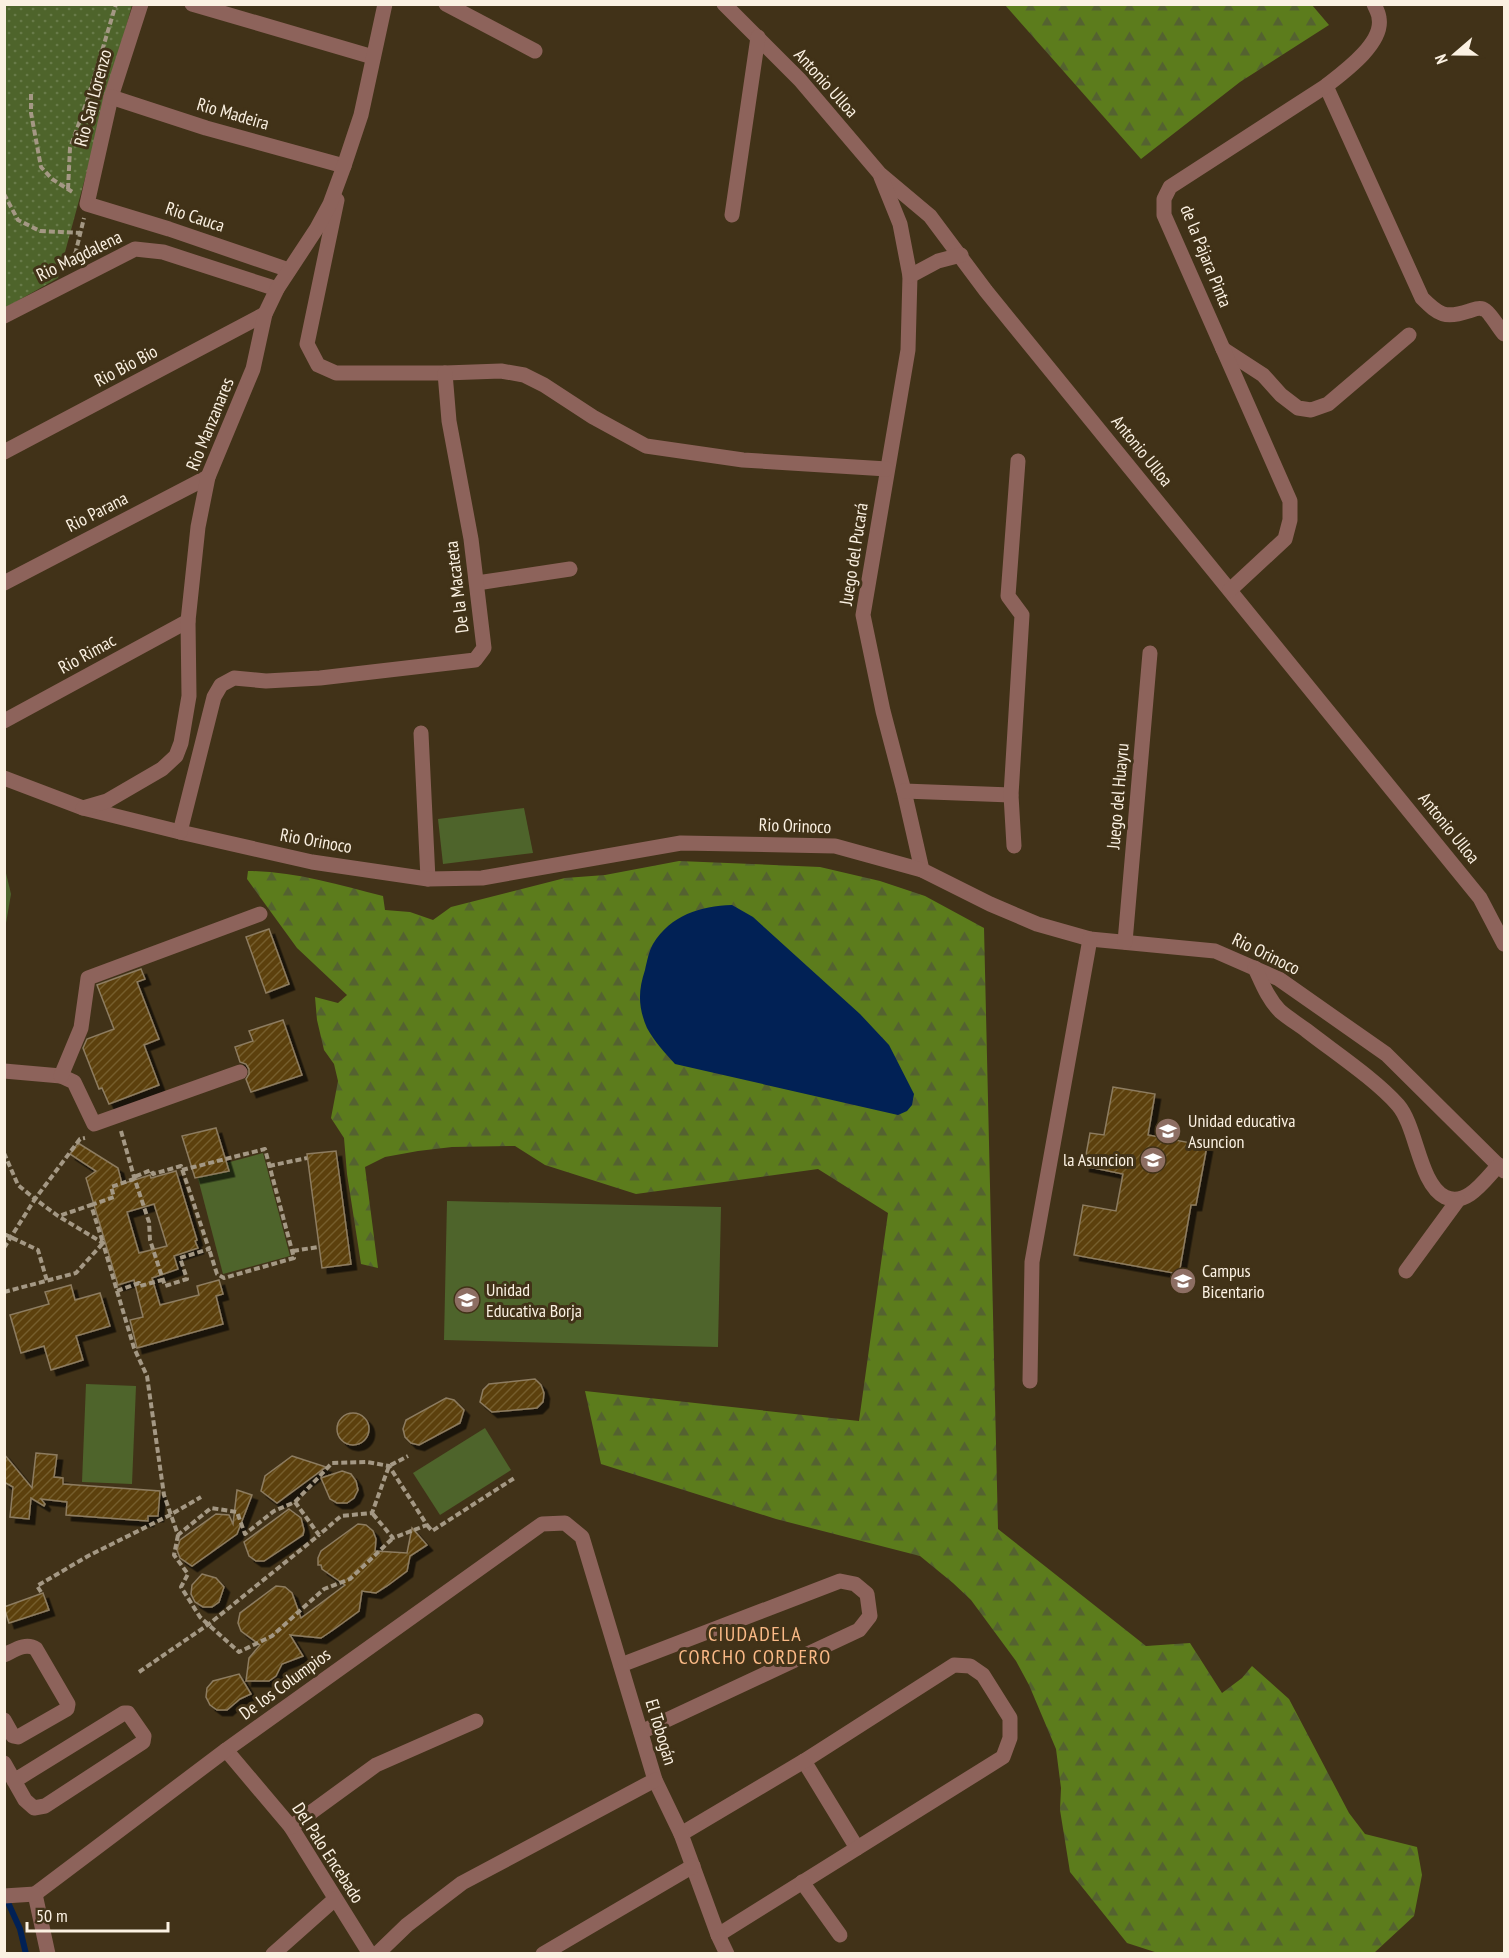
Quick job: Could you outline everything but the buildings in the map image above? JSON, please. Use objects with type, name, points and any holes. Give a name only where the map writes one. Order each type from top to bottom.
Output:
[{"type":"street","name":"Rio San Lorenzo","points":[[87,204],[111,97],[141,4]]},
{"type":"street","points":[[192,4],[373,57]]},
{"type":"street","name":"Rio Manzanares","points":[[83,808],[107,801],[162,769],[176,756],[181,743],[189,696],[188,621],[198,527],[208,477],[253,369],[265,314],[277,289],[330,204],[361,116],[385,4]]},
{"type":"street","points":[[446,4],[535,51]]},
{"type":"street","name":"Antonio Ulloa","points":[[724,4],[800,80],[880,174],[930,216],[986,291],[1480,898],[1504,944]]},
{"type":"street","name":"de la Pájara Pinta","points":[[1230,590],[1285,539],[1290,520],[1290,501],[1164,215],[1164,199],[1170,187],[1326,86],[1347,69],[1376,40],[1380,19],[1374,4]]},
{"type":"street","points":[[732,215],[758,37]]},
{"type":"street","points":[[1326,86],[1422,298],[1433,309],[1444,314],[1455,316],[1480,308],[1486,310],[1504,334]]},
{"type":"street","name":"Rio Madeira","points":[[111,97],[206,128],[344,166]]},
{"type":"street","points":[[344,166],[307,344],[318,364],[336,373],[501,371],[524,375],[646,446],[742,460],[887,469]]},
{"type":"street","name":"Juego del Pucará","points":[[880,174],[900,224],[910,276],[908,350],[863,615],[883,711],[922,870]]},
{"type":"street","name":"Rio Cauca","points":[[87,204],[289,270]]},
{"type":"street","name":"Rio Magdalena","points":[[4,316],[135,249],[163,252],[277,289]]},
{"type":"street","points":[[910,276],[938,261],[961,255]]},
{"type":"street","name":"Rio Bio Bio","points":[[4,452],[265,314]]},
{"type":"street","points":[[1223,349],[1263,375],[1281,395],[1298,408],[1311,410],[1328,404],[1409,335]]},
{"type":"street","name":"De la Macateta","points":[[180,832],[214,697],[221,685],[234,678],[266,681],[320,678],[475,660],[484,648],[471,539],[450,421],[446,373]]},
{"type":"street","points":[[1014,846],[1011,795],[1022,615],[1008,596],[1018,461]]},
{"type":"street","name":"Rio Parana","points":[[4,582],[208,477]]},
{"type":"street","points":[[477,583],[570,569]]},
{"type":"street","name":"Rio Rimac","points":[[4,721],[188,621]]},
{"type":"street","name":"Juego del Huayru","points":[[1125,942],[1150,653]]},
{"type":"street","points":[[421,733],[428,879]]},
{"type":"street","name":"Rio Orinoco","points":[[4,778],[83,808],[180,832],[312,862],[428,879],[482,878],[681,843],[835,846],[922,870],[990,904],[1037,924],[1090,939],[1215,951],[1279,979],[1386,1054],[1502,1168]]},
{"type":"street","points":[[904,791],[1011,795]]},
{"type":"street","points":[[61,1076],[81,1028],[88,978],[260,914]]},
{"type":"street","points":[[1030,1381],[1032,1262],[1090,939]]},
{"type":"street","points":[[1255,968],[1265,991],[1280,1011],[1352,1065],[1399,1106],[1433,1186],[1444,1197],[1458,1200]]},
{"type":"street","points":[[4,1071],[61,1076],[74,1082],[93,1124],[240,1072]]},
{"type":"street","points":[[1406,1271],[1458,1200],[1468,1196],[1502,1168]]},
{"type":"street","name":"El Tobogán","points":[[565,1523],[582,1537],[655,1780],[681,1834],[717,1935],[727,1953]]},
{"type":"street","name":"De los Columpios","points":[[29,1894],[542,1524],[565,1523]]},
{"type":"street","points":[[621,1665],[840,1581],[855,1584],[867,1594],[870,1616],[859,1630],[641,1732]]},
{"type":"street","points":[[4,1655],[24,1646],[36,1649],[68,1704],[67,1709],[18,1737],[13,1736],[6,1728]]},
{"type":"street","points":[[681,1834],[804,1761],[954,1665],[970,1666],[983,1675],[1010,1718],[1010,1738],[1003,1756],[717,1935]]},
{"type":"street","points":[[4,1763],[14,1781],[25,1800],[34,1808],[45,1806],[143,1742],[144,1736],[131,1716],[124,1713],[14,1781]]},
{"type":"street","points":[[291,1827],[376,1765],[476,1721]]},
{"type":"street","name":"Del Palo Encebado","points":[[226,1750],[291,1827],[370,1953]]},
{"type":"street","points":[[804,1761],[857,1848]]},
{"type":"street","points":[[377,1953],[407,1925],[462,1883],[655,1780]]},
{"type":"street","points":[[543,1953],[693,1866]]},
{"type":"street","points":[[802,1882],[840,1935]]},
{"type":"street","points":[[4,1896],[29,1894],[48,1953]]},
{"type":"street","points":[[273,1953],[335,1899]]},
{"type":"path","points":[[68,189],[70,148],[87,101],[116,4]]},
{"type":"path","points":[[31,94],[31,113],[41,167],[52,179],[87,204],[69,282]]},
{"type":"path","points":[[4,194],[18,220],[40,231],[81,233]]},
{"type":"path","points":[[120,1127],[149,1222],[150,1240],[165,1286],[187,1279],[180,1258],[209,1249]]},
{"type":"path","points":[[4,1248],[35,1199],[80,1139],[90,1136]]},
{"type":"path","points":[[58,1216],[114,1197],[111,1186],[151,1170],[153,1174],[181,1166],[182,1170],[209,1249],[217,1274],[224,1278],[294,1258],[265,1149],[182,1170]]},
{"type":"path","points":[[4,1153],[18,1185],[58,1216],[103,1243]]},
{"type":"path","points":[[269,1166],[307,1158]]},
{"type":"path","points":[[91,1204],[134,1348],[147,1376],[164,1495],[178,1535],[174,1555],[188,1574],[182,1587],[200,1617],[239,1652],[272,1636],[324,1589],[350,1579],[393,1538],[427,1525]]},
{"type":"path","points":[[4,1234],[38,1250],[47,1281]]},
{"type":"path","points":[[4,1292],[76,1273],[103,1243]]},
{"type":"path","points":[[293,1251],[318,1247]]},
{"type":"path","points":[[117,1291],[139,1283],[140,1287],[162,1280]]},
{"type":"path","points":[[178,1535],[211,1508],[237,1512],[245,1534],[274,1511],[295,1502],[332,1463],[367,1462],[389,1466],[408,1456]]},
{"type":"path","points":[[372,1513],[389,1466]]},
{"type":"path","points":[[389,1466],[432,1531],[516,1477]]},
{"type":"path","points":[[41,1592],[37,1586],[88,1556],[201,1497]]},
{"type":"path","points":[[295,1502],[319,1535]]},
{"type":"path","points":[[139,1672],[209,1624],[341,1516],[372,1513]]},
{"type":"path","points":[[372,1513],[393,1538]]},
{"type":"green space","points":[[5,5],[132,5],[58,278],[5,308]]},
{"type":"green space","points":[[1005,5],[1312,5],[1329,25],[1240,82],[1141,159]]},
{"type":"green space","points":[[524,808],[533,853],[443,864],[438,819]]},
{"type":"green space","points":[[679,861],[820,867],[880,881],[925,896],[984,928],[998,1529],[1146,1646],[1190,1643],[1222,1693],[1242,1678],[1252,1666],[1289,1699],[1349,1813],[1365,1834],[1417,1847],[1422,1875],[1414,1916],[1374,1953],[1161,1954],[1127,1943],[1070,1872],[1060,1810],[1061,1788],[1056,1749],[1029,1685],[1016,1661],[971,1600],[953,1583],[920,1556],[776,1519],[601,1464],[585,1391],[859,1421],[888,1213],[818,1169],[636,1194],[545,1165],[515,1146],[452,1147],[385,1157],[365,1167],[378,1268],[361,1264],[347,1174],[344,1138],[331,1118],[338,1081],[334,1064],[324,1050],[317,1020],[315,997],[338,1003],[347,995],[297,948],[247,879],[248,871],[299,876],[383,896],[385,910],[410,912],[433,920],[451,907],[565,878],[605,875]]},
{"type":"green space","points":[[4,865],[11,894],[5,929],[4,928]]},
{"type":"green space","points":[[263,1153],[290,1256],[223,1274],[196,1171]]},
{"type":"green space","points":[[447,1201],[721,1207],[718,1347],[444,1340]]},
{"type":"green space","points":[[86,1384],[136,1386],[132,1484],[82,1482]]},
{"type":"green space","points":[[485,1428],[511,1470],[440,1515],[413,1473]]},
{"type":"water","points":[[732,905],[753,917],[860,1014],[889,1045],[914,1094],[912,1105],[907,1111],[898,1115],[675,1064],[653,1038],[642,1013],[641,985],[648,956],[660,934],[677,919],[709,907]]},
{"type":"waterway","points":[[6,1898],[20,1929],[26,1954]]},
{"type":"place","name":"Unidad educativa Asuncion","points":[[1168,1131]]},
{"type":"place","name":"la Asuncion","points":[[1153,1160]]},
{"type":"place","name":"Campus Bicentario","points":[[1183,1281]]},
{"type":"place","name":"Unidad Educativa Borja","points":[[467,1300]]},
{"type":"district","name":"CIUDADELA CORCHO CORDERO","points":[[755,1646]]}]
